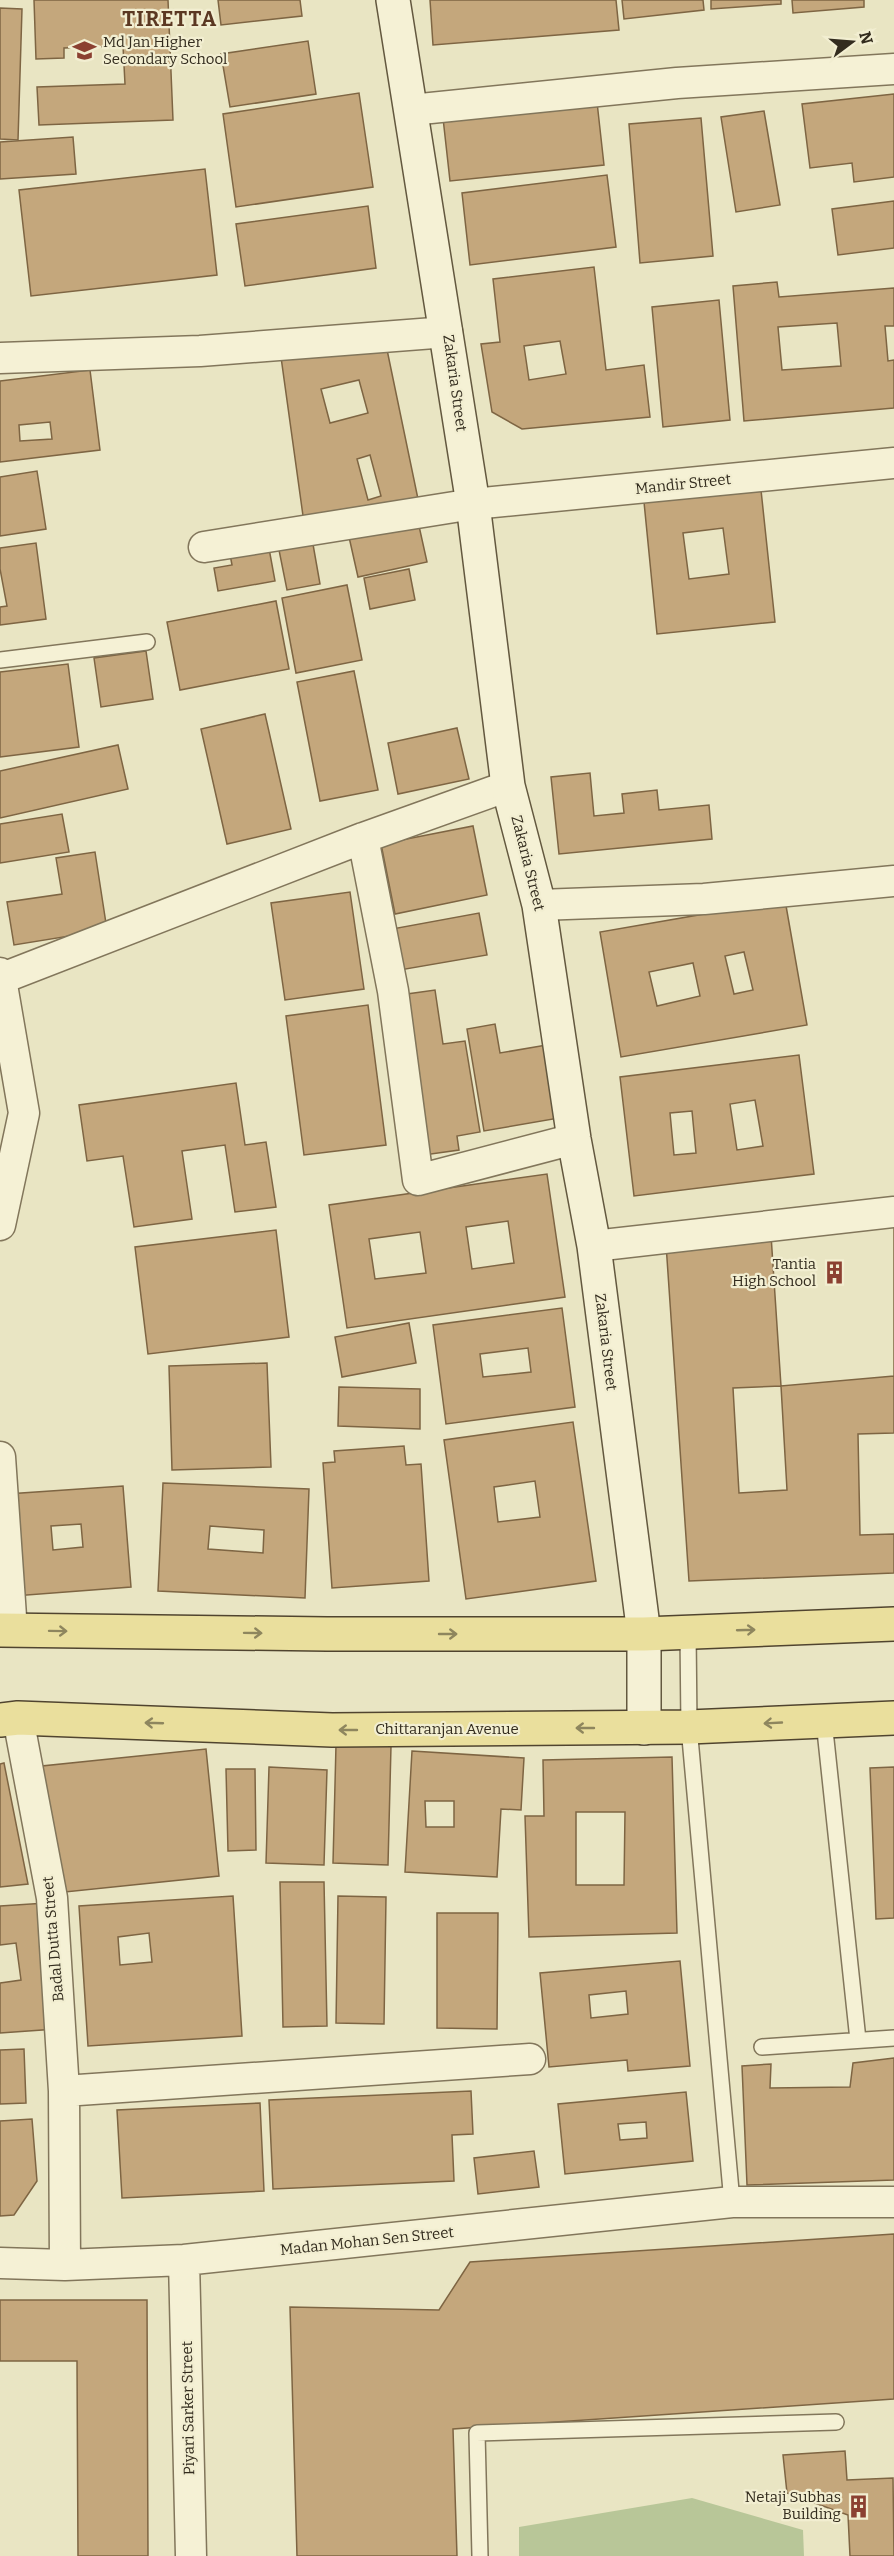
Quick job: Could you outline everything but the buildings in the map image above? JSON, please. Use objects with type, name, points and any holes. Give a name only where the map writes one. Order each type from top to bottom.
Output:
[{"type":"main road","name":"Zakaria Street","points":[[393,0],[473,504],[508,786],[539,905],[574,1139],[594,1246],[644,1634],[644,1728]]},
{"type":"main road","points":[[6,1630],[327,1634],[644,1634],[894,1624]]},
{"type":"main road","name":"Chittaranjan Avenue","points":[[9,1719],[332,1730],[644,1728],[894,1718]]},
{"type":"street","points":[[411,111],[677,83],[894,69]]},
{"type":"street","points":[[0,358],[200,351],[447,332]]},
{"type":"street","name":"Mandir Street","points":[[204,547],[473,504],[894,463]]},
{"type":"street","points":[[0,979],[363,838],[508,786]]},
{"type":"street","points":[[363,838],[393,991],[418,1180],[574,1139]]},
{"type":"street","points":[[539,905],[704,899],[894,881]]},
{"type":"street","points":[[0,974],[24,1113],[0,1225]]},
{"type":"street","points":[[594,1246],[894,1212]]},
{"type":"street","points":[[0,1456],[6,1630]]},
{"type":"street","name":"Badal Dutta Street","points":[[9,1719],[52,1898],[64,2091],[65,2265]]},
{"type":"street","points":[[64,2091],[530,2060]]},
{"type":"street","name":"Madan Mohan Sen Street","points":[[0,2263],[65,2265],[184,2260],[732,2202],[894,2202]]},
{"type":"street","name":"Piyari Sarker Street","points":[[184,2260],[191,2556]]},
{"type":"lane","points":[[0,660],[147,642]]},
{"type":"lane","points":[[687,1632],[689,1727],[732,2202]]},
{"type":"lane","points":[[824,1721],[858,2040]]},
{"type":"lane","points":[[762,2047],[894,2038]]},
{"type":"lane","points":[[480,2556],[477,2433],[836,2422]]},
{"type":"green space","points":[[692,2498],[803,2530],[804,2556],[519,2556],[519,2527]]},
{"type":"place","name":"Md Jan Higher Secondary School","points":[[85,51]]},
{"type":"place","name":"Tantia High School","points":[[834,1273]]},
{"type":"place","name":"Netaji Subhas Building","points":[[859,2506]]},
{"type":"district","name":"TIRETTA","points":[[170,19]]}]
